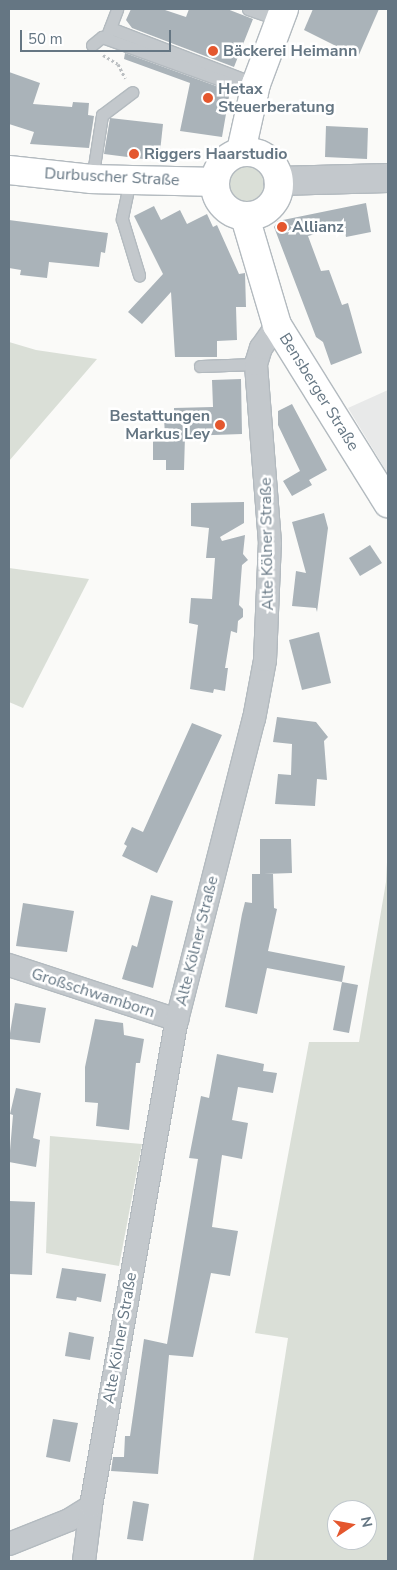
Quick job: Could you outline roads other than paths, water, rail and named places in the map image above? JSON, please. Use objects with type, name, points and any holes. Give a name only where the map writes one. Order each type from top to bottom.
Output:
[{"type":"main road","points":[[241,151],[264,157],[272,164],[278,181],[274,200],[269,207],[261,213],[245,217],[237,216],[226,209],[215,182],[223,162],[241,151],[255,88],[282,14]]},
{"type":"main road","name":"Durbuscher Straße","points":[[9,170],[92,179],[215,182]]},
{"type":"main road","name":"Bensberger Straße","points":[[245,217],[277,325],[388,503]]},
{"type":"street","points":[[278,181],[388,178]]},
{"type":"street","name":"Alte Kölner Straße","points":[[84,1561],[91,1506],[177,1020],[254,719],[265,660],[270,543],[256,364],[261,348],[277,325]]},
{"type":"street","name":"Großschwamborn","points":[[9,966],[177,1020]]},
{"type":"street","points":[[9,1544],[69,1520],[91,1506]]},
{"type":"lane","points":[[92,45],[108,33],[117,9]]},
{"type":"lane","points":[[248,9],[282,14]]},
{"type":"lane","points":[[108,33],[255,88]]},
{"type":"lane","points":[[92,179],[102,115],[132,92]]},
{"type":"lane","points":[[130,180],[122,219],[139,275]]},
{"type":"lane","points":[[200,366],[256,364]]},
{"type":"place","name":"Bäckerei Heimann","points":[[213,51]]},
{"type":"place","name":"Hetax Steuerberatung","points":[[208,98]]},
{"type":"place","name":"Riggers Haarstudio","points":[[134,154]]},
{"type":"place","name":"Allianz","points":[[282,227]]},
{"type":"place","name":"Bestattungen Markus Ley","points":[[220,425]]}]
